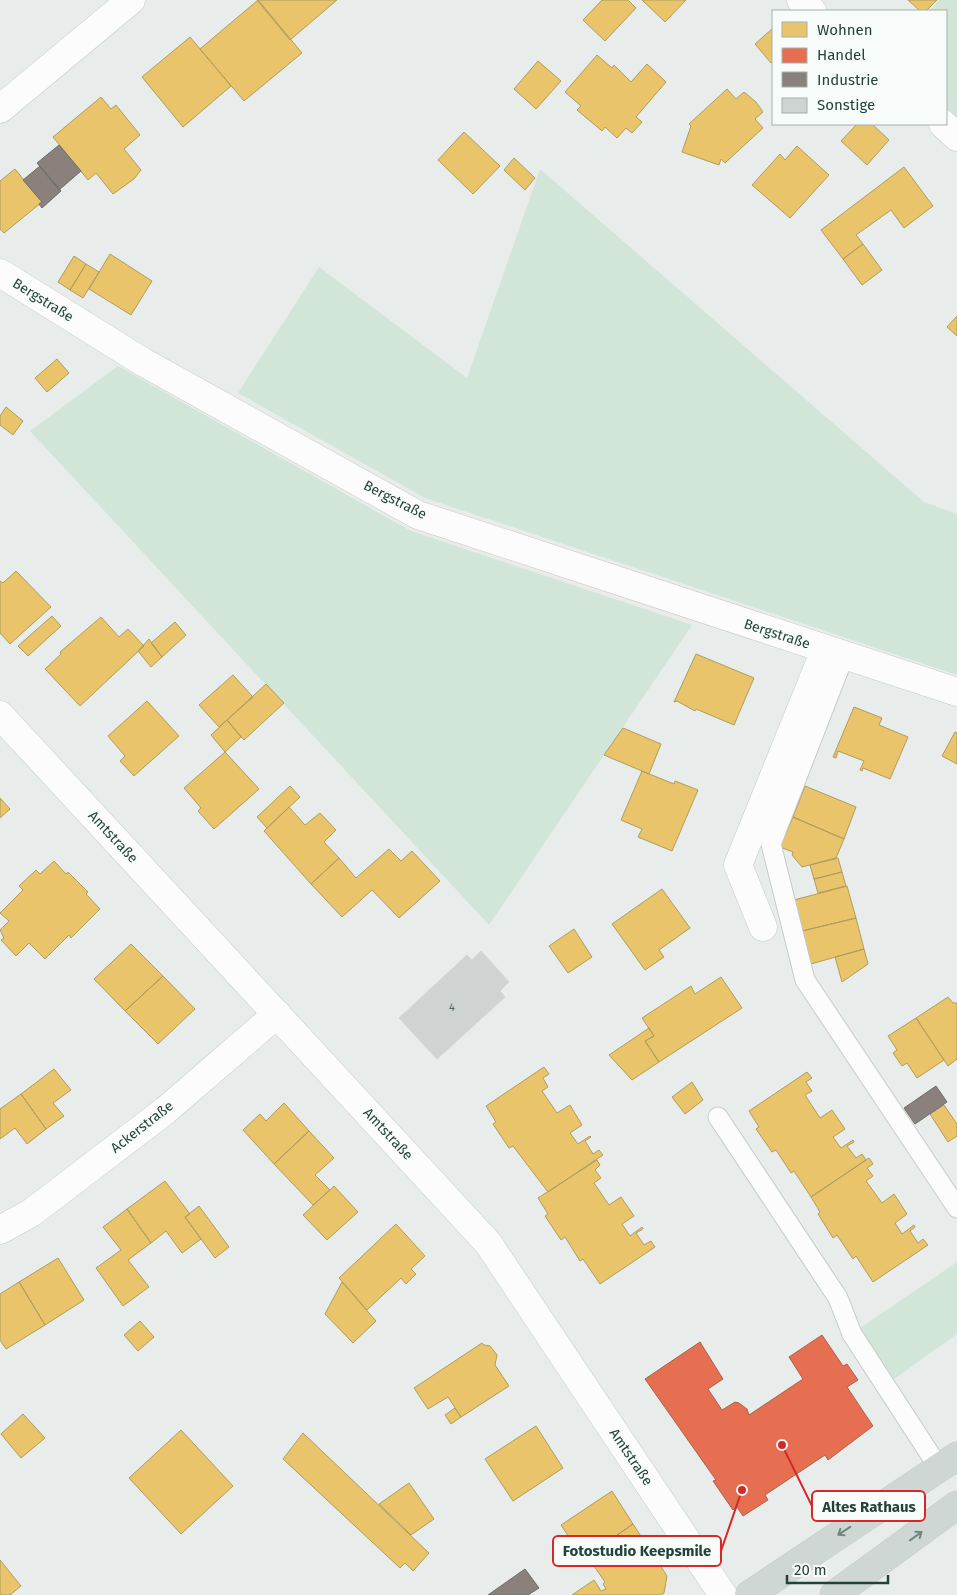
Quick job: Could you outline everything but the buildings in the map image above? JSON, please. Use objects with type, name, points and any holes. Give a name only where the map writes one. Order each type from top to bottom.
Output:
[{"type":"main road","points":[[749,1595],[948,1462]]},
{"type":"main road","points":[[834,1595],[957,1505]]},
{"type":"street","points":[[0,109],[131,0]]},
{"type":"street","points":[[801,0],[811,10]]},
{"type":"street","points":[[944,125],[957,137]]},
{"type":"street","name":"Bergstraße","points":[[0,272],[143,362],[418,515],[957,692]]},
{"type":"street","name":"Bergstraße","points":[[763,927],[738,865],[835,653]]},
{"type":"street","name":"Amtstraße","points":[[0,715],[488,1243],[723,1595]]},
{"type":"street","name":"Ackerstraße","points":[[0,1230],[30,1213],[166,1110],[277,1014]]},
{"type":"lane","points":[[835,653],[771,844],[805,980],[957,1208]]},
{"type":"lane","points":[[718,1117],[838,1298],[852,1334],[948,1462]]},
{"type":"green space","points":[[939,0],[957,0],[957,119],[947,109],[947,10],[931,10]]},
{"type":"green space","points":[[540,169],[924,502],[957,514],[957,675],[425,498],[238,393],[319,267],[467,378]]},
{"type":"green space","points":[[118,366],[411,531],[692,625],[489,925],[30,431]]},
{"type":"green space","points":[[957,1262],[957,1334],[894,1379],[860,1328]]},
{"type":"place","name":"Altes Rathaus","points":[[782,1445]]},
{"type":"place","name":"Fotostudio Keepsmile","points":[[742,1490]]}]
